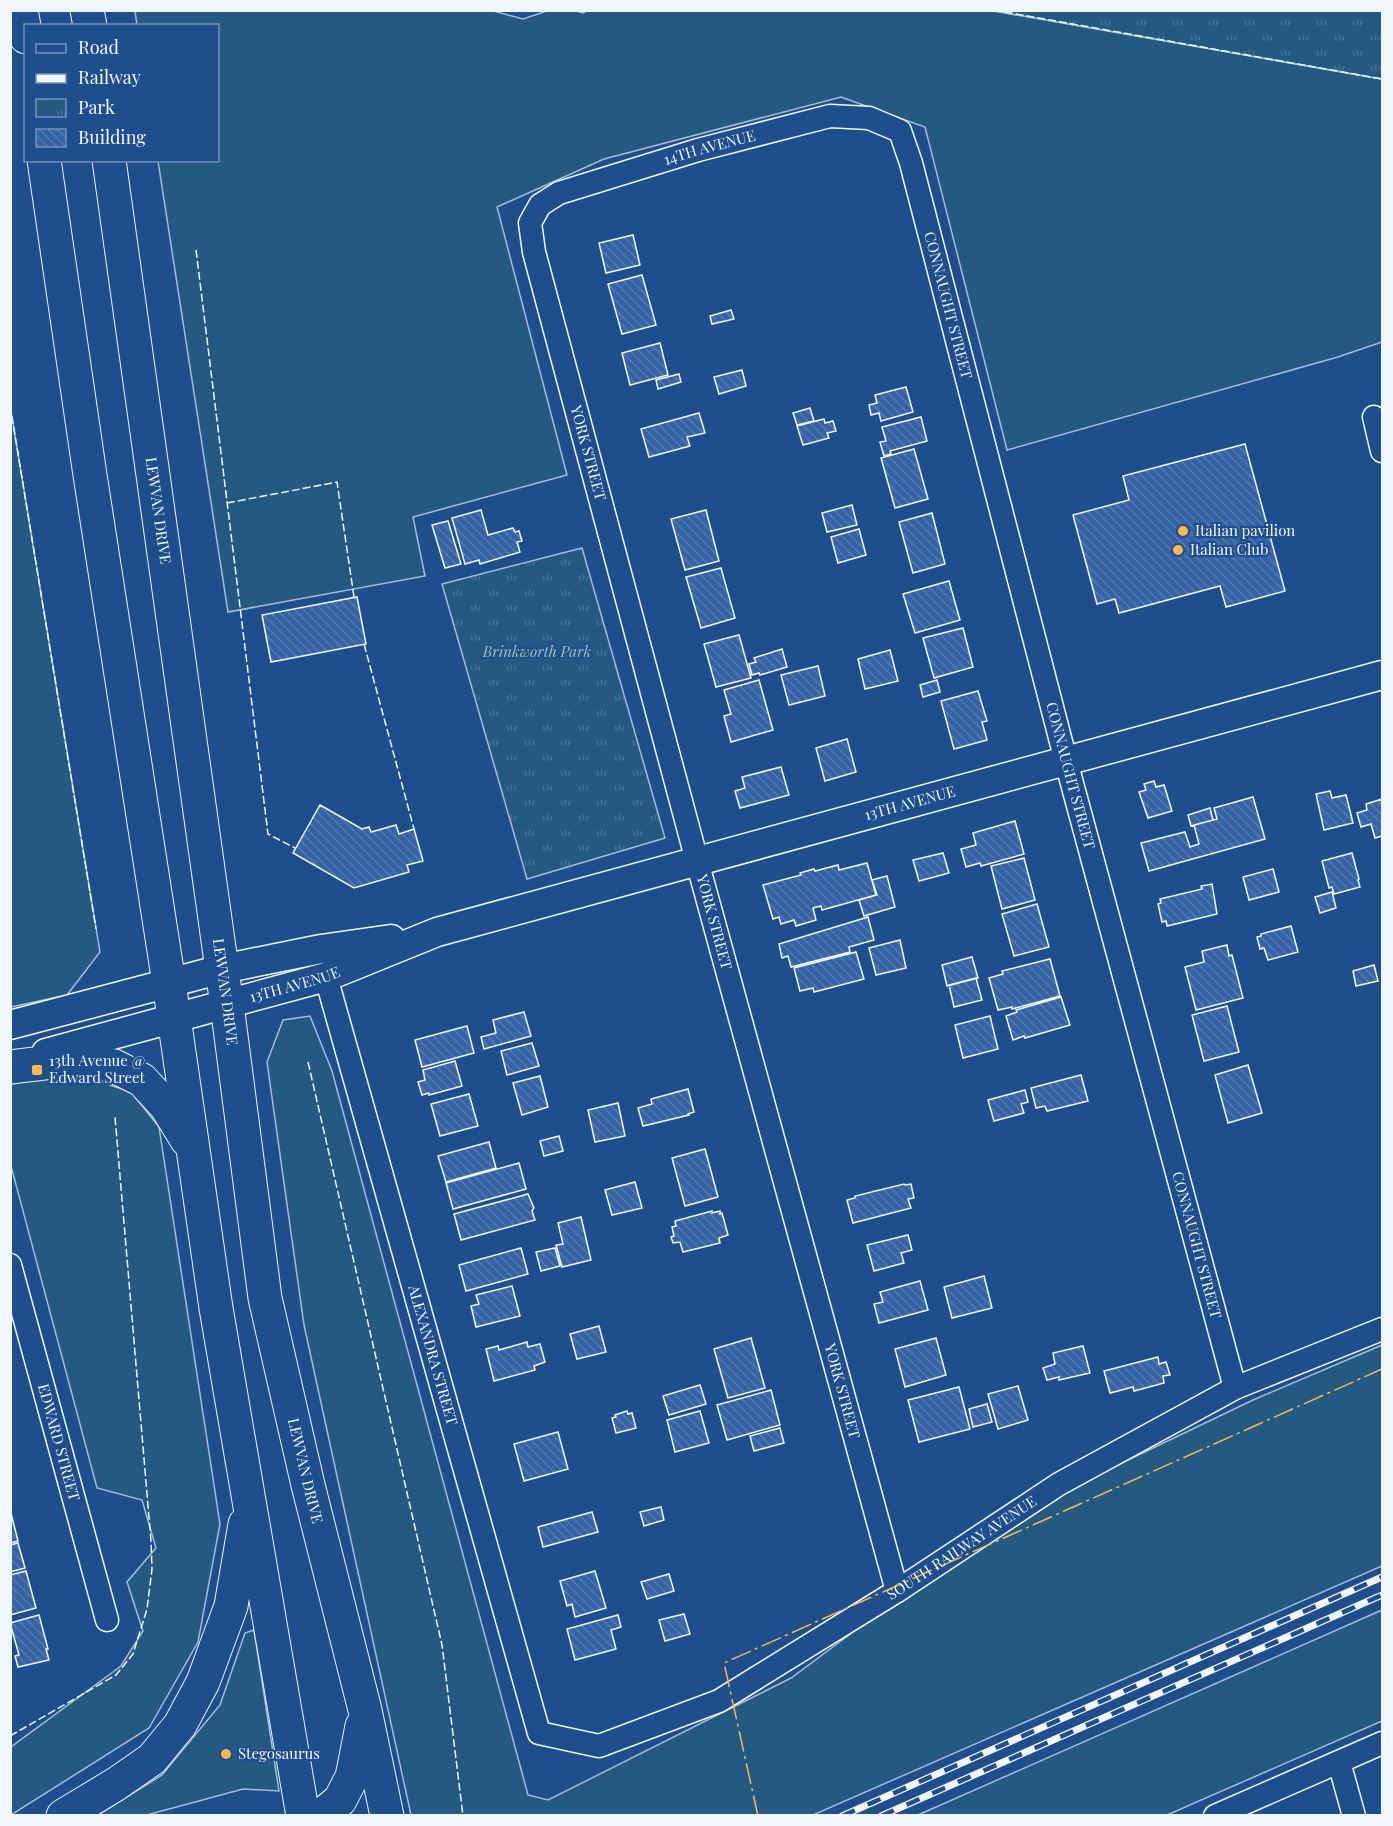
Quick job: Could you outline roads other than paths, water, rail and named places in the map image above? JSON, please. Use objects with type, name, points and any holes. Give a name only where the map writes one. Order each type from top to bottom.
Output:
[{"type":"main road","points":[[21,10],[24,27]]},
{"type":"main road","points":[[44,162],[216,1308],[303,1815]]},
{"type":"main road","name":"LEWVAN DRIVE","points":[[109,162],[227,1005],[265,1298],[308,1485],[365,1710],[387,1815]]},
{"type":"main road","points":[[10,1065],[78,1059],[114,1066],[142,1080],[166,1106],[194,1151]]},
{"type":"main road","points":[[63,1815],[116,1784],[152,1759],[180,1725],[202,1683],[231,1606],[249,1502]]},
{"type":"main road","points":[[321,1815],[340,1800],[352,1777],[365,1710]]},
{"type":"street","name":"14TH AVENUE","points":[[534,252],[530,223],[540,205],[560,193],[699,150],[830,116],[869,118],[900,131],[911,163]]},
{"type":"street","name":"CONNAUGHT STREET","points":[[911,163],[1066,761],[1235,1388]]},
{"type":"street","name":"YORK STREET","points":[[534,252],[697,861],[897,1591]]},
{"type":"street","points":[[1374,417],[1383,451]]},
{"type":"street","name":"13TH AVENUE","points":[[10,1065],[326,977],[437,932],[1383,675]]},
{"type":"street","name":"13TH AVENUE","points":[[10,1025],[222,969],[321,949],[437,932]]},
{"type":"street","name":"ALEXANDRA STREET","points":[[326,977],[540,1733]]},
{"type":"street","name":"EDWARD STREET","points":[[10,1265],[107,1620]]},
{"type":"street","name":"SOUTH RAILWAY AVENUE","points":[[540,1733],[599,1746],[719,1701],[897,1591],[1059,1484],[1235,1388],[1383,1329]]},
{"type":"street","points":[[1215,1815],[1383,1743]]},
{"type":"street","points":[[1339,1762],[1354,1815]]},
{"type":"railway","points":[[842,1816],[1382,1577]]},
{"type":"railway","points":[[881,1816],[1382,1595]]},
{"type":"place","name":"Italian pavilion","points":[[1183,531]]},
{"type":"place","name":"Italian Club","points":[[1178,550]]},
{"type":"place","name":"13th Avenue @ Edward Street","points":[[37,1070]]},
{"type":"place","name":"Stegosaurus","points":[[226,1754]]},
{"type":"park label","name":"Brinkworth Park","points":[[537,652]]}]
